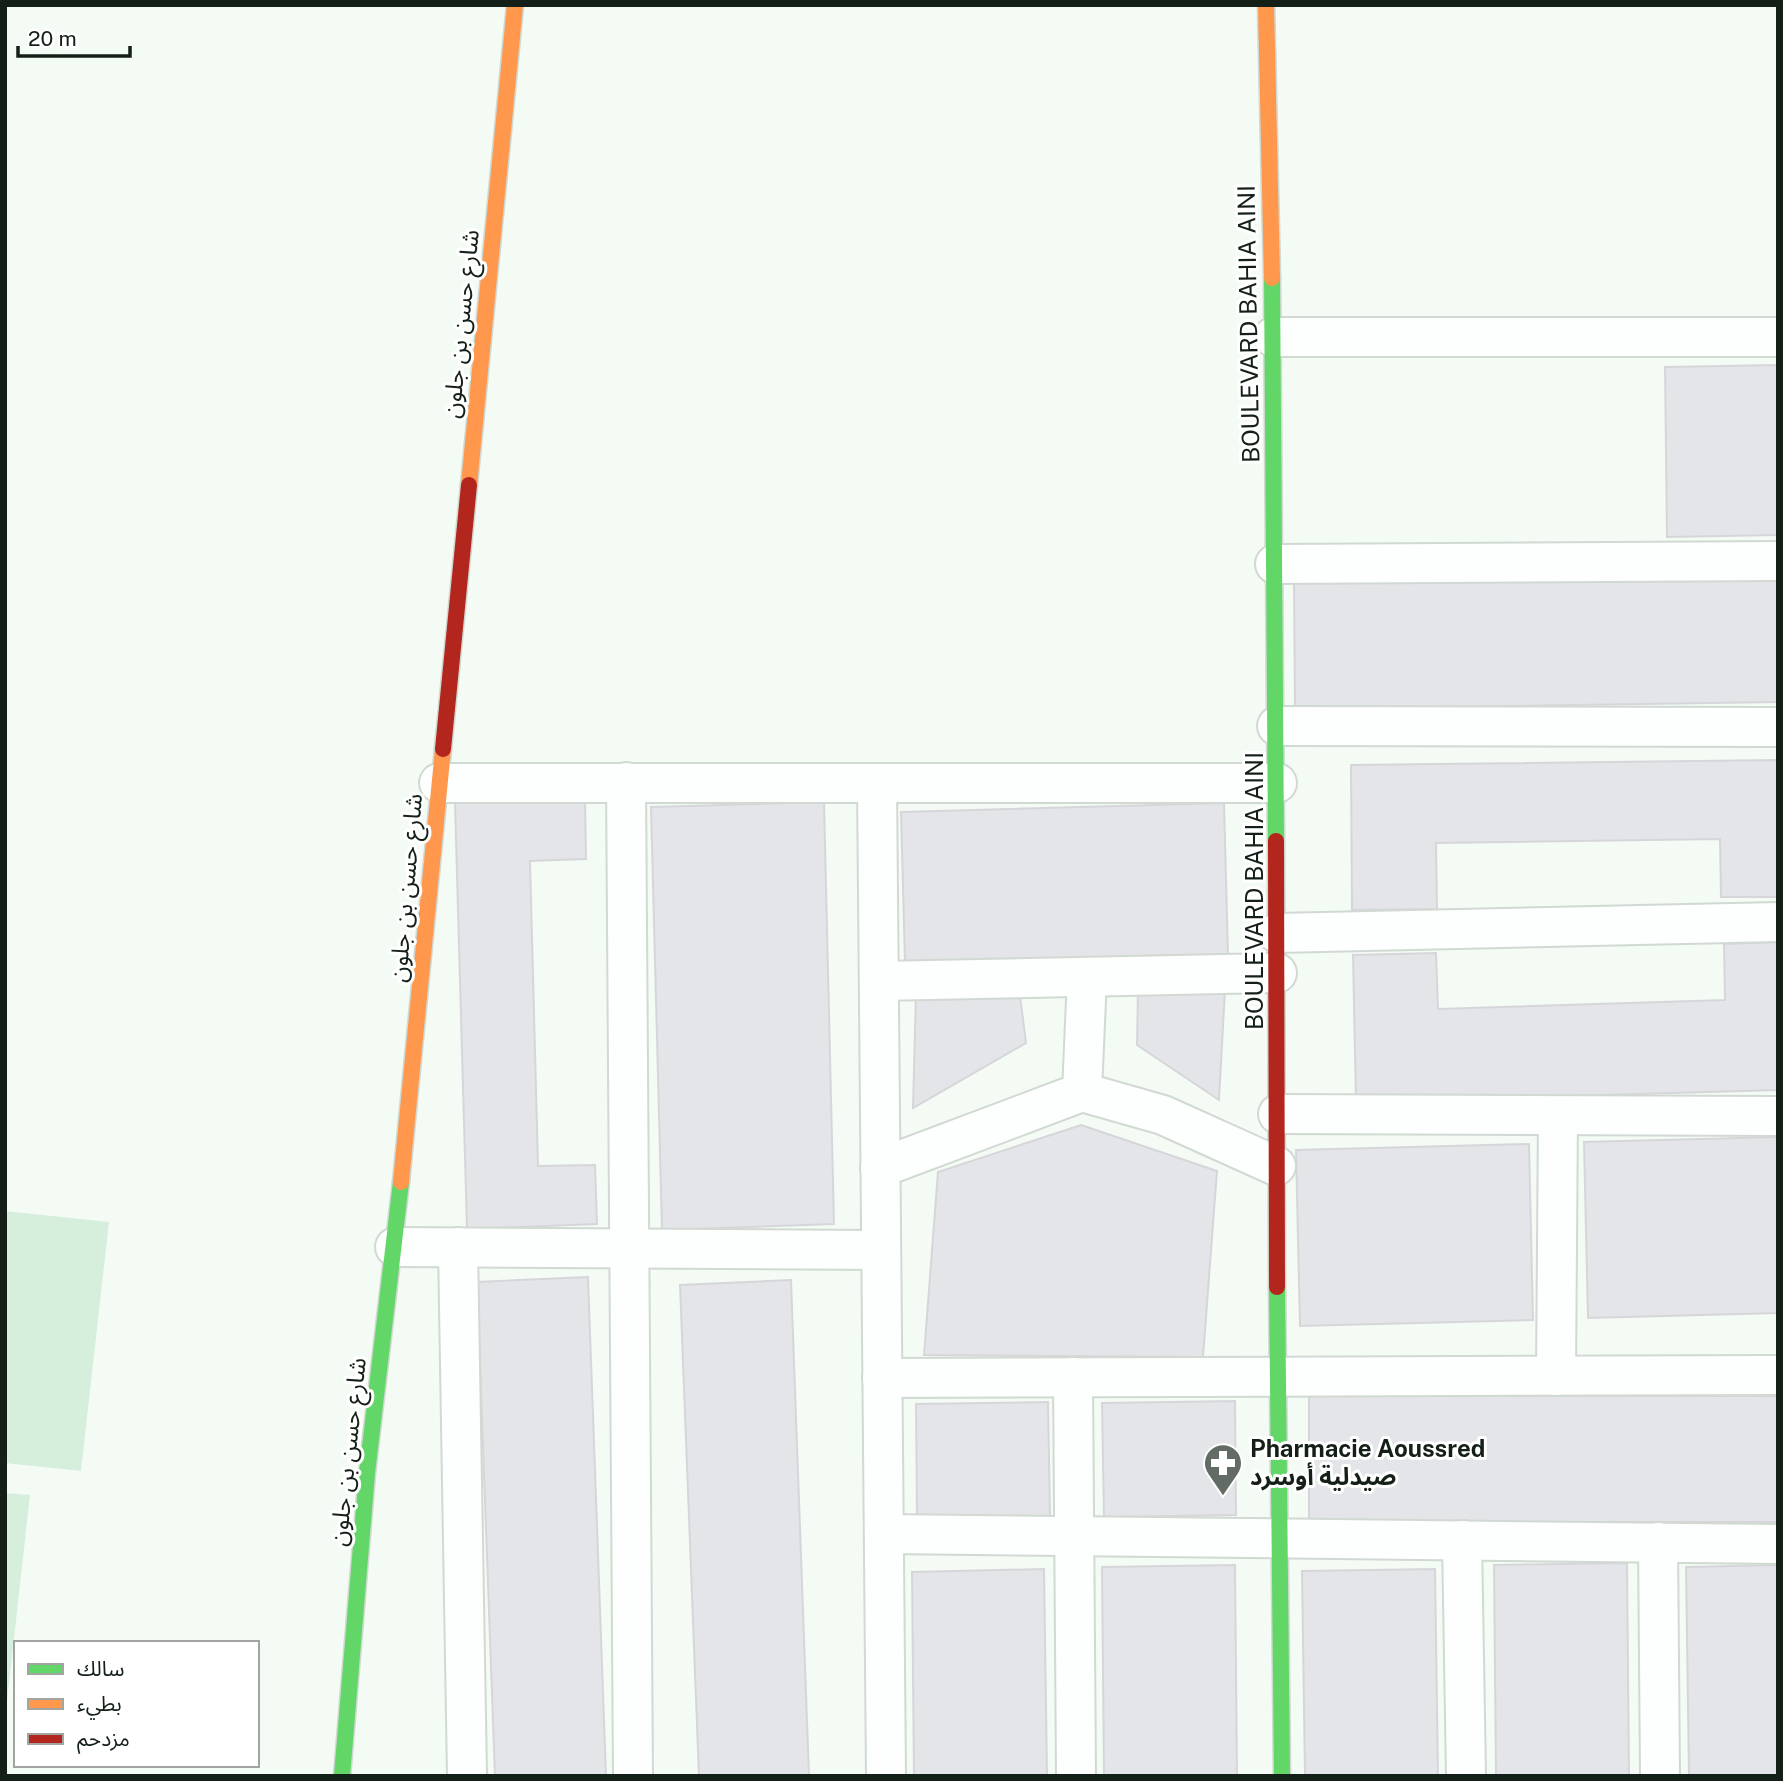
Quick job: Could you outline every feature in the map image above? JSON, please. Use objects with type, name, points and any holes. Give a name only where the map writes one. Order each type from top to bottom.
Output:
[{"type":"street","name":"شارع حسن بن جلون","points":[[342,1776],[367,1473],[395,1247],[515,5]]},
{"type":"street","name":"BOULEVARD BAHIA AINI","points":[[1266,5],[1277,726],[1276,1166],[1282,1776]]},
{"type":"street","points":[[1273,337],[1778,337]]},
{"type":"street","points":[[1275,564],[1778,561]]},
{"type":"street","points":[[1277,726],[1778,727]]},
{"type":"street","points":[[626,782],[634,1776]]},
{"type":"street","points":[[439,783],[1277,783]]},
{"type":"street","points":[[877,783],[886,1776]]},
{"type":"street","points":[[1277,933],[1778,922]]},
{"type":"street","points":[[879,981],[1277,973]]},
{"type":"street","points":[[1082,1093],[1087,977]]},
{"type":"street","points":[[880,1168],[1082,1093],[1163,1115],[1276,1166]]},
{"type":"street","points":[[1278,1114],[1778,1116]]},
{"type":"street","points":[[1556,1376],[1558,1116]]},
{"type":"street","points":[[395,1247],[881,1250]]},
{"type":"street","points":[[458,1247],[467,1776]]},
{"type":"street","points":[[882,1378],[1778,1375]]},
{"type":"street","points":[[1073,1377],[1076,1776]]},
{"type":"street","points":[[884,1534],[1778,1544]]},
{"type":"street","points":[[1462,1540],[1466,1776]]},
{"type":"street","points":[[1658,1542],[1660,1776]]},
{"type":"green space","points":[[5,1211],[109,1222],[81,1471],[5,1463]]},
{"type":"green space","points":[[5,1493],[30,1495],[5,1719]]},
{"type":"building","points":[[1778,365],[1778,535],[1667,537],[1665,367]]},
{"type":"building","points":[[1778,577],[1778,702],[1295,709],[1294,583]]},
{"type":"building","points":[[1778,760],[1778,897],[1721,897],[1720,839],[1436,843],[1437,909],[1352,910],[1351,765]]},
{"type":"building","points":[[585,800],[586,859],[530,861],[538,1166],[595,1165],[597,1224],[467,1229],[455,803]]},
{"type":"building","points":[[824,802],[834,1224],[662,1230],[651,807]]},
{"type":"building","points":[[1224,803],[1228,954],[905,963],[901,812]]},
{"type":"building","points":[[1778,942],[1778,1090],[1356,1102],[1353,955],[1436,953],[1438,1009],[1725,1000],[1724,944]]},
{"type":"building","points":[[1019,987],[1026,1043],[913,1108],[916,992]]},
{"type":"building","points":[[1138,988],[1225,989],[1219,1100],[1137,1045]]},
{"type":"building","points":[[1081,1125],[1217,1171],[1203,1357],[924,1355],[938,1172]]},
{"type":"building","points":[[1778,1137],[1778,1313],[1588,1318],[1584,1142]]},
{"type":"building","points":[[1529,1144],[1533,1320],[1300,1326],[1296,1150]]},
{"type":"building","points":[[588,1277],[606,1776],[495,1776],[477,1282]]},
{"type":"building","points":[[791,1280],[809,1776],[699,1776],[680,1285]]},
{"type":"building","points":[[1309,1396],[1778,1396],[1778,1522],[1309,1522]]},
{"type":"building","points":[[1235,1401],[1236,1515],[1104,1517],[1102,1403]]},
{"type":"building","points":[[1048,1402],[1050,1516],[917,1517],[916,1404]]},
{"type":"building","points":[[1627,1563],[1629,1776],[1496,1776],[1494,1565]]},
{"type":"building","points":[[1235,1565],[1237,1776],[1104,1776],[1102,1567]]},
{"type":"building","points":[[1778,1565],[1778,1776],[1689,1776],[1686,1567]]},
{"type":"building","points":[[1044,1569],[1047,1776],[914,1776],[912,1572]]},
{"type":"building","points":[[1435,1569],[1438,1776],[1305,1776],[1302,1571]]},
{"type":"traffic: fast","points":[[1272,278],[1276,841]]},
{"type":"traffic: fast","points":[[342,1776],[367,1473],[401,1182]]},
{"type":"traffic: fast","points":[[1277,1287],[1282,1776]]},
{"type":"traffic: slow","points":[[469,485],[515,5]]},
{"type":"traffic: slow","points":[[1266,5],[1272,278]]},
{"type":"traffic: slow","points":[[401,1182],[443,749]]},
{"type":"traffic: jam","points":[[443,749],[469,485]]},
{"type":"traffic: jam","points":[[1276,841],[1277,1287]]},
{"type":"place","name":"Pharmacie Aoussred صيدلية أوسرد","points":[[1223,1497]]}]
